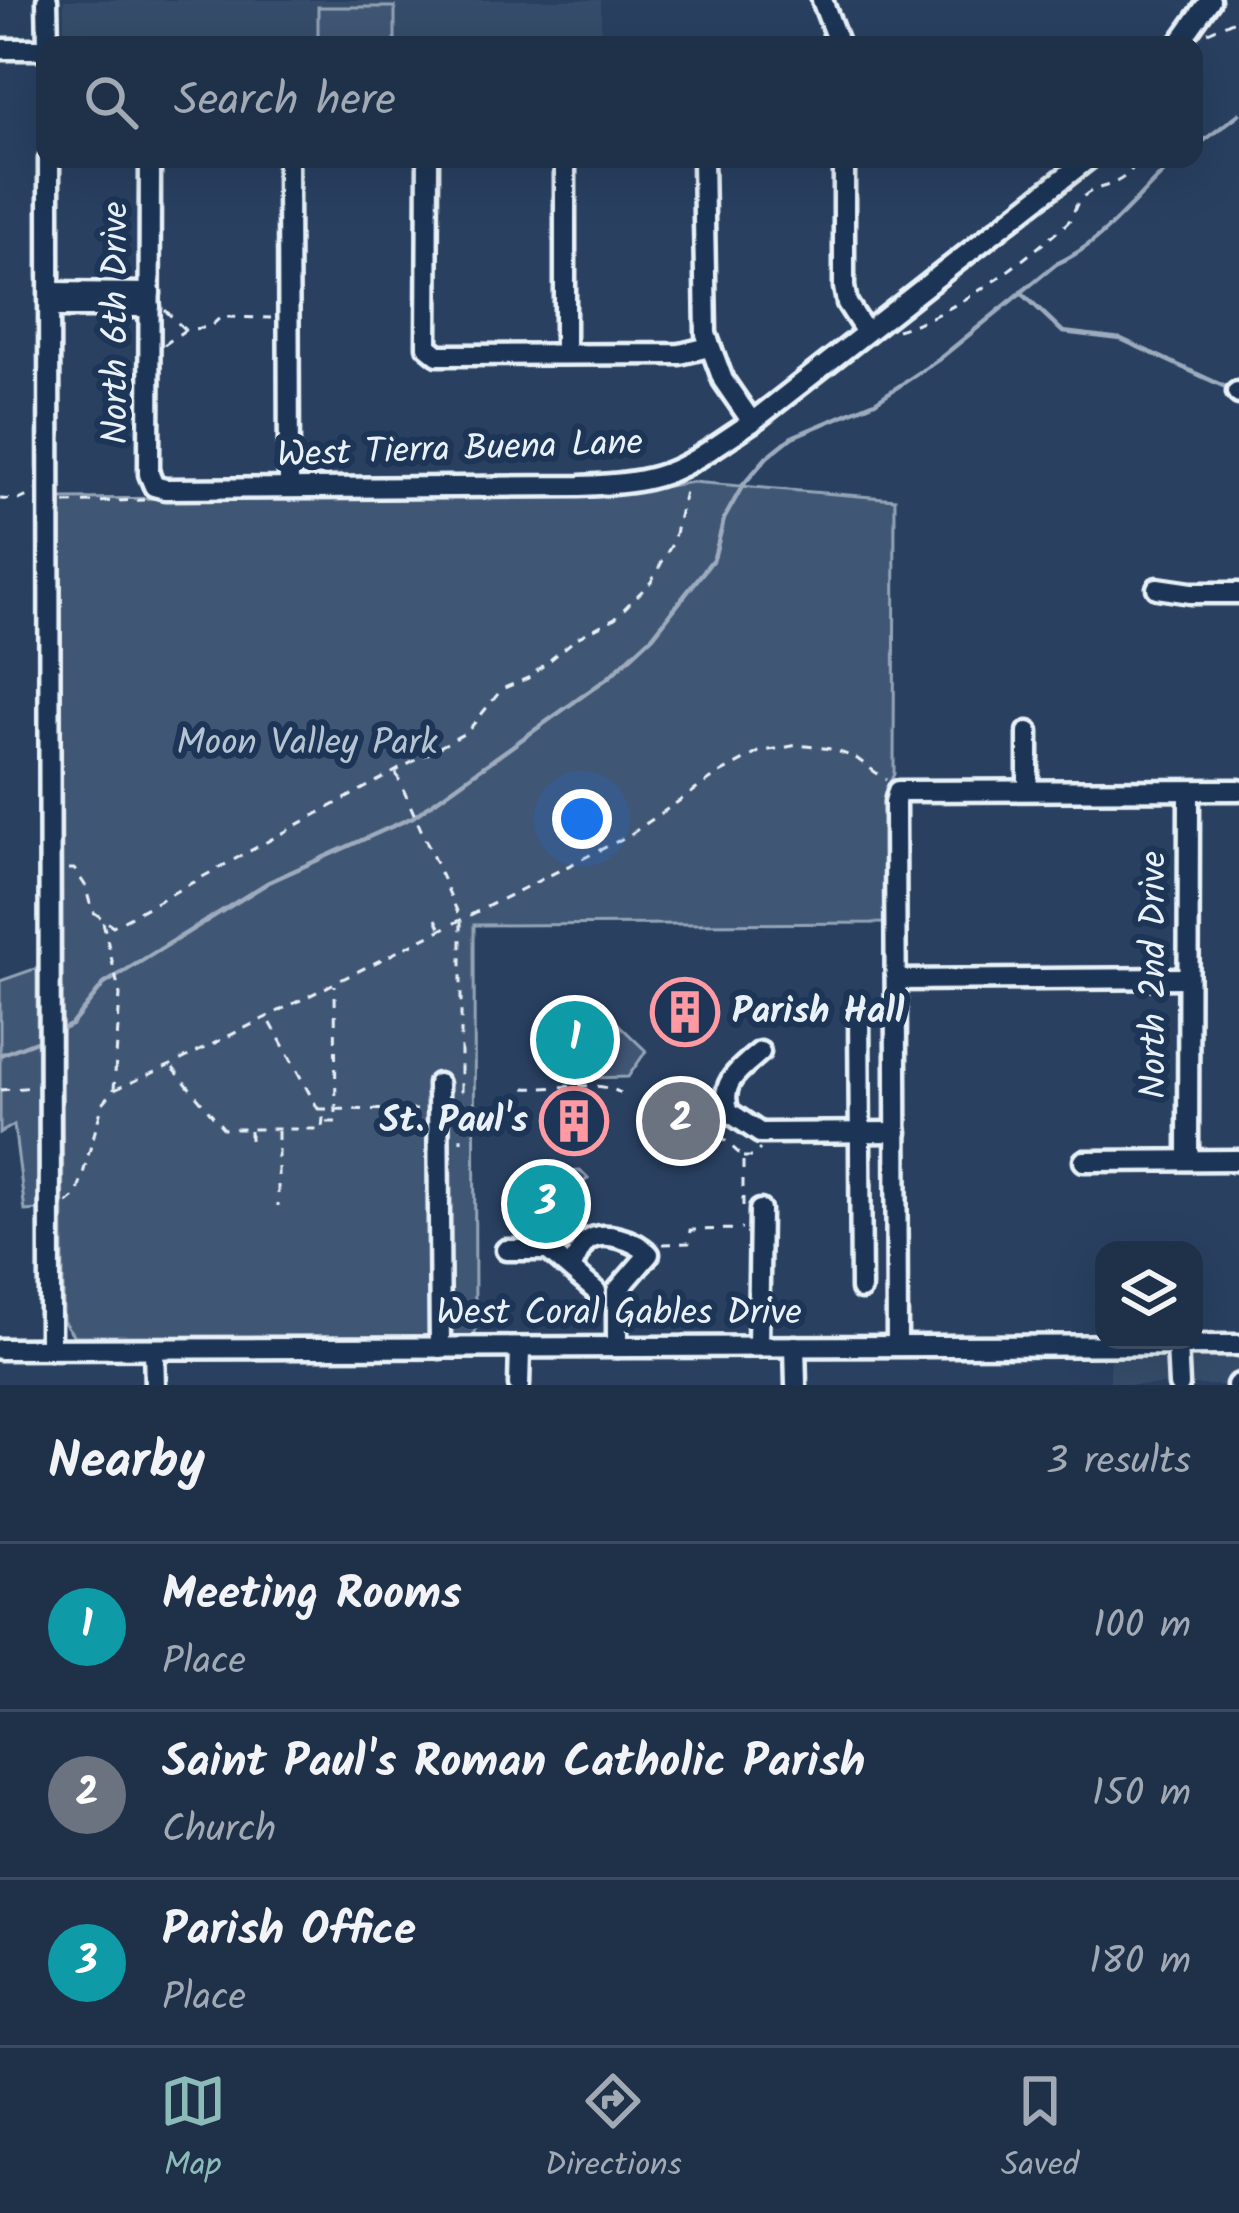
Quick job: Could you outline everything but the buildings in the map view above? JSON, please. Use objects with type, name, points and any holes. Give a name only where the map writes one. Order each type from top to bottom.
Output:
[{"type":"street","points":[[46,36],[47,0]]},
{"type":"street","points":[[822,0],[836,36]]},
{"type":"street","points":[[1184,36],[1205,2]]},
{"type":"street","points":[[0,49],[36,47]]},
{"type":"street","points":[[49,168],[50,1349]]},
{"type":"street","name":"North 6th Drive","points":[[150,168],[149,474],[154,486]]},
{"type":"street","points":[[288,168],[290,488]]},
{"type":"street","points":[[428,168],[427,346],[431,351],[438,355],[680,353],[709,347]]},
{"type":"street","points":[[565,168],[565,354]]},
{"type":"street","points":[[703,168],[704,321],[709,347],[723,380],[752,422]]},
{"type":"street","points":[[844,168],[844,286],[847,303],[865,331]]},
{"type":"street","name":"West Tierra Buena Lane","points":[[154,486],[638,483],[705,458],[1076,168]]},
{"type":"street","points":[[50,300],[150,303]]},
{"type":"street","points":[[1157,588],[1239,593]]},
{"type":"street","points":[[1028,732],[1028,790]]},
{"type":"street","points":[[898,1345],[893,786],[1239,790]]},
{"type":"street","name":"North 2nd Drive","points":[[1188,1160],[1189,790]]},
{"type":"street","points":[[897,980],[1188,978]]},
{"type":"street","points":[[859,1011],[861,1289]]},
{"type":"street","points":[[760,1052],[733,1076],[724,1100],[734,1118],[760,1132],[897,1132]]},
{"type":"street","points":[[437,1084],[440,1348]]},
{"type":"street","points":[[1084,1161],[1239,1160]]},
{"type":"street","points":[[758,1346],[760,1210]]},
{"type":"street","points":[[571,1268],[592,1239],[632,1240],[649,1254],[617,1291],[617,1347]]},
{"type":"street","points":[[506,1250],[548,1250],[596,1291]]},
{"type":"street","name":"West Coral Gables Drive","points":[[0,1349],[1095,1345]]},
{"type":"street","name":"West Coral Gables Drive","points":[[1203,1345],[1239,1345]]},
{"type":"street","points":[[795,1346],[796,1385]]},
{"type":"street","points":[[154,1349],[155,1385]]},
{"type":"street","points":[[519,1385],[520,1349]]},
{"type":"street","points":[[1177,1349],[1179,1385]]},
{"type":"path","points":[[1201,35],[1239,18]]},
{"type":"path","points":[[892,331],[930,320],[975,291],[1067,224],[1079,201],[1121,182],[1132,168]]},
{"type":"path","points":[[150,303],[165,310],[185,330]]},
{"type":"path","points":[[150,345],[164,345],[185,330],[210,327],[221,317],[289,318]]},
{"type":"path","points":[[65,869],[74,869],[85,885],[92,911],[113,926],[467,732],[502,689],[544,668],[577,638],[615,618],[651,583],[673,542],[688,479]]},
{"type":"path","points":[[102,920],[120,995],[114,1090],[628,836],[759,752],[798,745],[831,749],[856,758],[893,786]]},
{"type":"path","points":[[396,771],[460,920],[461,1142]]},
{"type":"path","points":[[436,919],[442,930]]},
{"type":"path","points":[[323,1122],[336,1122],[335,983]]},
{"type":"path","points":[[224,1129],[322,1129],[318,1109],[267,1017]]},
{"type":"path","points":[[171,1065],[224,1129]]},
{"type":"path","points":[[525,1088],[566,1090],[600,1085],[620,1093]]},
{"type":"path","points":[[0,1090],[32,1086],[50,1093]]},
{"type":"path","points":[[318,1109],[429,1110]]},
{"type":"path","points":[[655,1244],[689,1243],[690,1230],[742,1229],[743,1157],[693,1111]]},
{"type":"path","points":[[221,1140],[224,1129]]},
{"type":"path","points":[[250,1129],[250,1142]]},
{"type":"path","points":[[278,1129],[278,1206]]},
{"type":"shaded area","points":[[64,0],[601,0],[601,36],[64,36]]},
{"type":"shaded area","points":[[1239,1357],[1239,1385],[1110,1385],[1110,1358]]},
{"type":"green space","points":[[318,7],[395,7],[395,36],[318,36]]},
{"type":"green space","name":"Moon Valley Park","points":[[692,482],[895,499],[894,774],[886,791],[887,923],[474,925],[475,1336],[74,1336],[63,1321],[61,499],[613,495]]},
{"type":"green space","points":[[37,968],[38,1210],[25,1211],[14,1125],[0,1133],[0,981]]},
{"type":"green space","points":[[613,1019],[646,1051],[628,1077],[588,1078],[587,1047]]},
{"type":"green space","points":[[546,1162],[556,1162],[567,1171],[580,1170],[588,1178],[564,1202],[546,1184]]},
{"type":"waterway","points":[[1203,141],[1239,114]]},
{"type":"waterway","points":[[54,1033],[71,1025],[104,984],[269,882],[413,817],[609,677],[653,636],[714,558],[724,519],[743,485],[767,457],[792,437],[875,402],[938,360],[1056,264],[1090,244],[1169,168]]},
{"type":"waterway","points":[[1021,292],[1063,332],[1121,339],[1232,390]]},
{"type":"waterway","points":[[0,1055],[44,1038]]},
{"type":"place","name":"Parish Hall","points":[[685,1012]]},
{"type":"place","name":"Meeting Rooms","points":[[575,1040]]},
{"type":"place","name":"St. Paul's","points":[[574,1121]]},
{"type":"place","name":"Saint Paul's Roman Catholic Parish","points":[[681,1121]]},
{"type":"place","name":"Parish Office","points":[[546,1204]]}]
